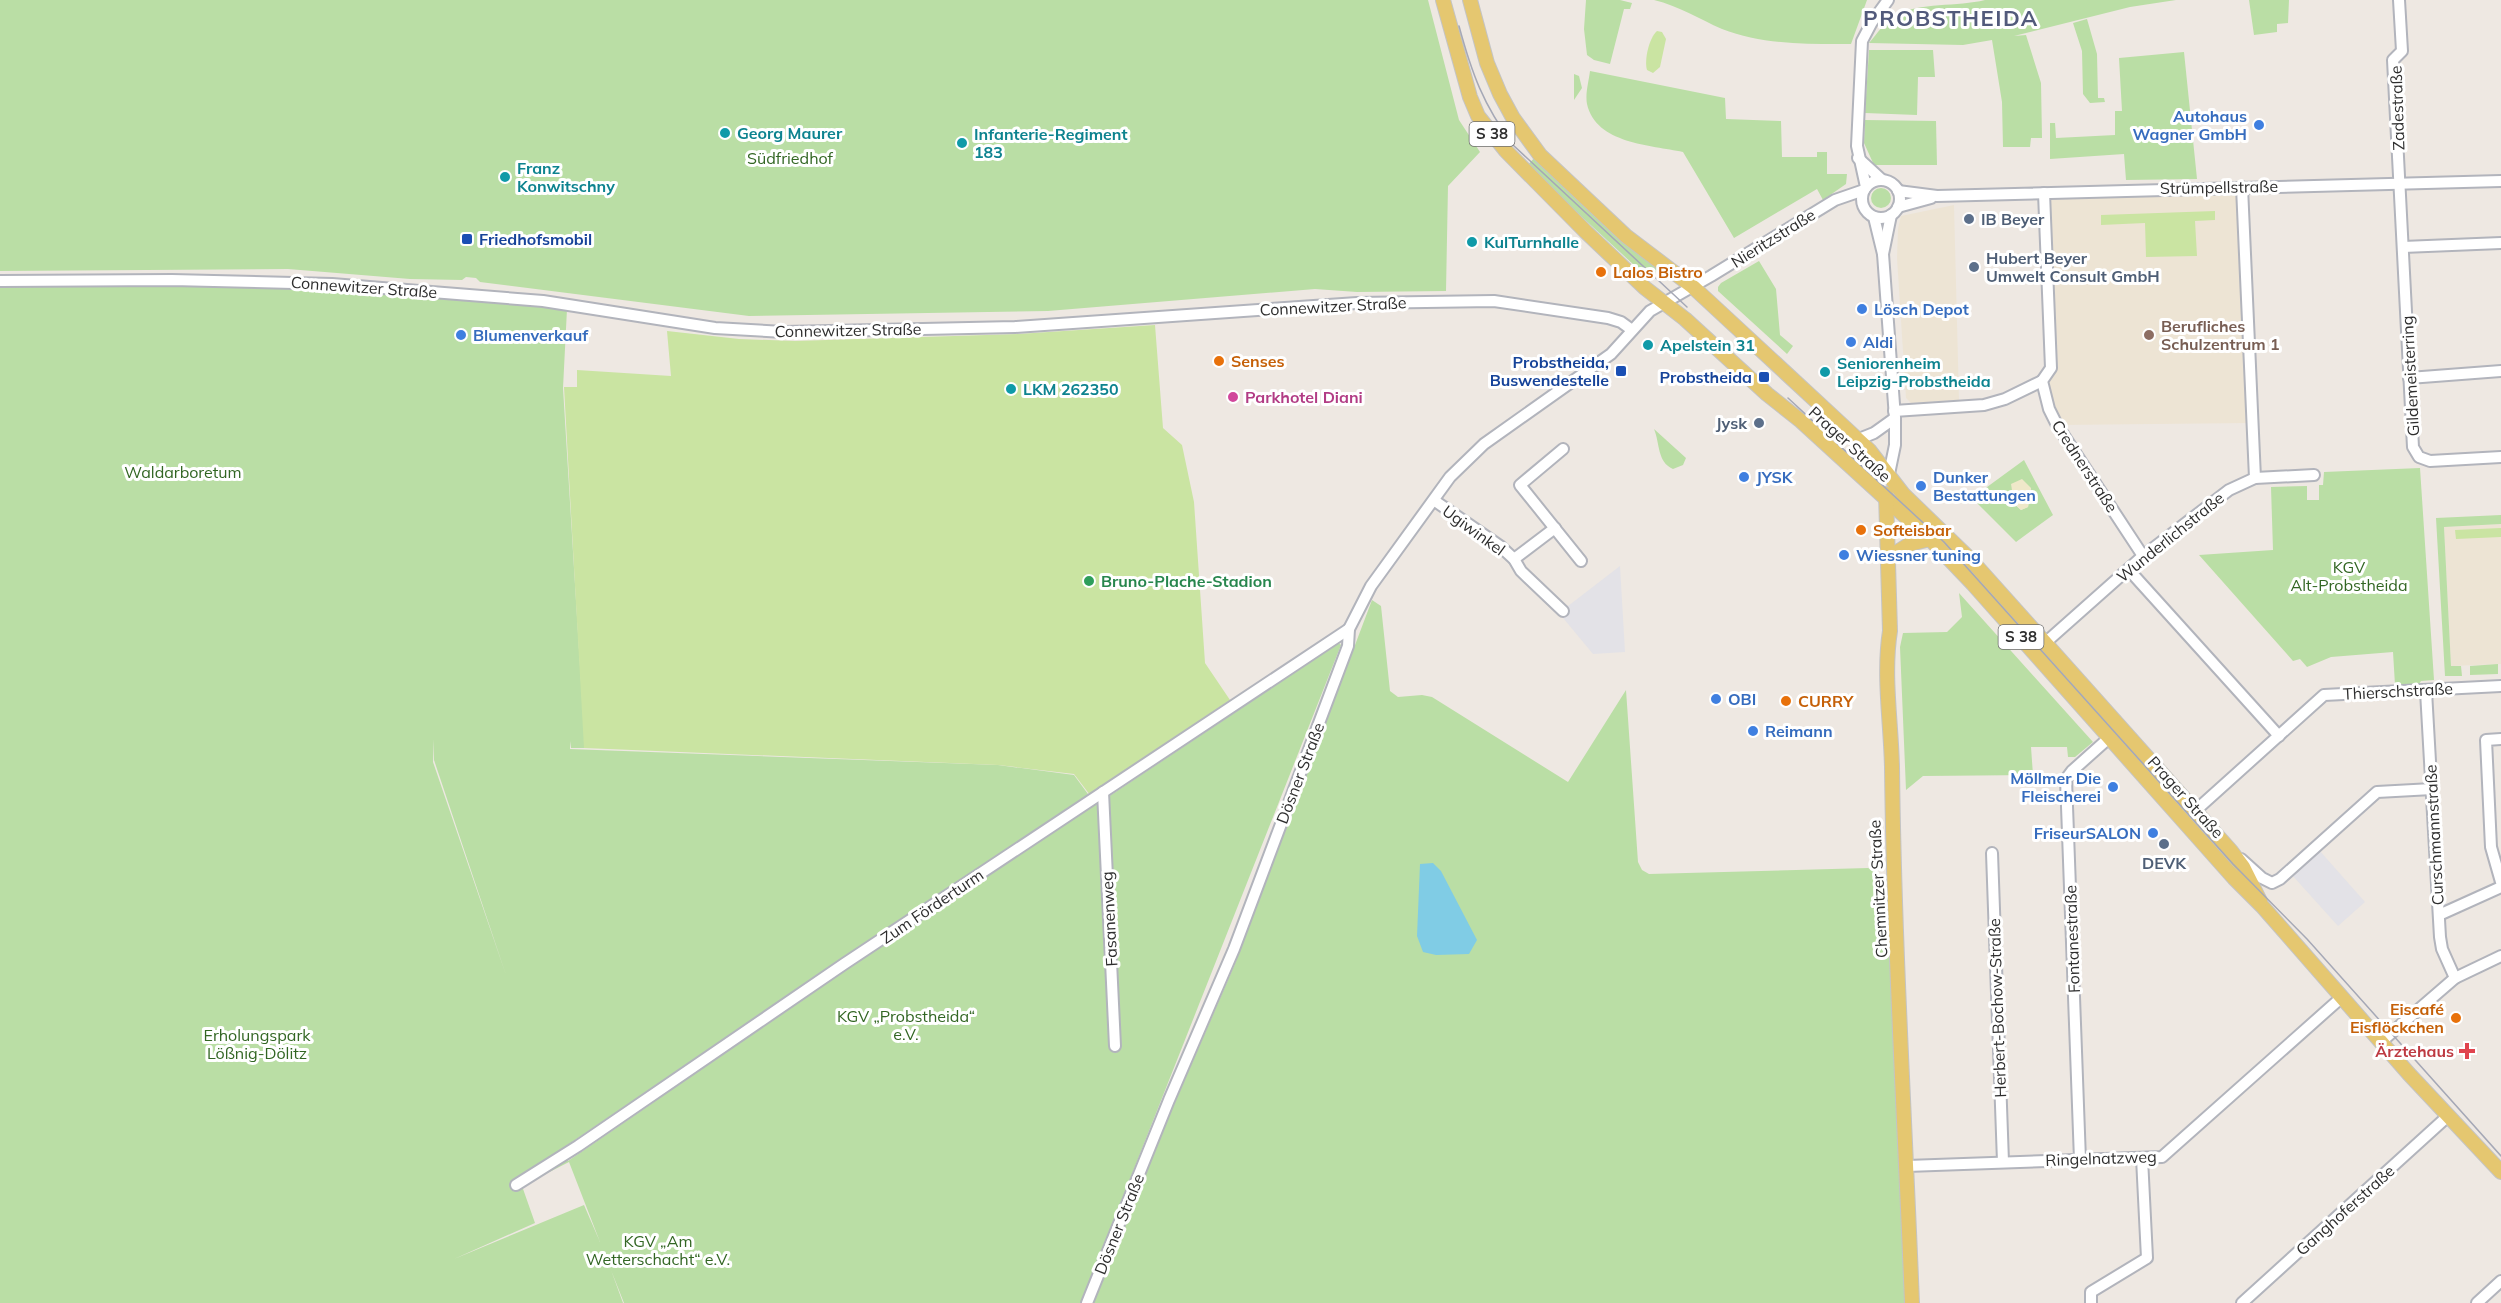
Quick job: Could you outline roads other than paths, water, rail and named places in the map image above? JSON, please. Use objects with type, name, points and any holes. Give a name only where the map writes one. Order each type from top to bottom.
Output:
[{"type":"main road","name":"Prager Straße","points":[[1443,0],[1470,97],[1478,116],[1491,133],[1586,232],[1767,394],[1801,421],[1930,539],[1973,584],[2234,878],[2262,906],[2381,1042],[2501,1172]]},
{"type":"main road","name":"Prager Straße","points":[[1470,0],[1494,81],[1525,136],[1556,172],[1626,236],[1693,287],[1859,439],[1903,494],[1970,559],[2231,851],[2251,880],[2262,906]]},
{"type":"main road","name":"Chemnitzer Straße","points":[[1889,474],[1886,499],[1890,631],[1887,651],[1892,767],[1892,849],[1912,1303]]},
{"type":"main road","points":[[1888,558],[1910,544],[1930,539]]},
{"type":"street","points":[[1888,0],[1862,41],[1858,158],[1865,188],[1863,206],[1874,217],[1883,254],[1895,445],[1889,474]]},
{"type":"street","name":"Zadestraße","points":[[2399,0],[2402,51],[2393,60],[2400,183]]},
{"type":"street","points":[[1858,158],[1882,180]]},
{"type":"street","points":[[1865,188],[1876,180],[1882,180],[1891,183],[1898,190],[1883,254]]},
{"type":"street","name":"Strümpellstraße","points":[[1898,190],[1937,196],[2501,181]]},
{"type":"street","name":"Gildemeisterring","points":[[2400,183],[2413,447],[2419,457],[2430,461],[2501,457]]},
{"type":"street","points":[[2242,187],[2255,478]]},
{"type":"street","name":"Nieritzstraße","points":[[1665,303],[1835,200],[1865,188]]},
{"type":"street","points":[[1859,439],[1874,433],[1894,415],[1984,405],[2005,399],[2042,381],[2051,368],[2044,193]]},
{"type":"street","name":"Strümpellstraße","points":[[1894,211],[1937,196]]},
{"type":"street","name":"Nieritzstraße","points":[[1835,200],[1863,206]]},
{"type":"street","points":[[1874,217],[1885,218],[1894,211]]},
{"type":"street","points":[[2403,247],[2501,243]]},
{"type":"street","name":"Connewitzer Straße","points":[[0,281],[172,280],[332,284],[543,301],[715,327],[784,332],[1015,327],[1315,304],[1494,301],[1608,318],[1632,330]]},
{"type":"street","points":[[1632,330],[1650,311],[1665,303]]},
{"type":"street","name":"Dösner Straße","points":[[1088,1303],[1169,1100],[1234,949],[1348,646],[1349,629],[1371,586],[1435,501],[1450,477],[1484,444],[1611,354],[1632,330]]},
{"type":"street","points":[[2409,378],[2501,371]]},
{"type":"street","name":"Crednerstraße","points":[[2042,381],[2049,409],[2057,425],[2143,556]]},
{"type":"street","points":[[1563,449],[1520,485],[1581,561]]},
{"type":"street","name":"Wunderlichstraße","points":[[2045,643],[2143,556],[2229,490],[2255,478],[2314,475]]},
{"type":"street","name":"Ugiwinkel","points":[[1435,501],[1500,546],[1521,571],[1563,611]]},
{"type":"street","name":"Ugiwinkel","points":[[1514,560],[1555,528]]},
{"type":"street","points":[[2128,570],[2279,736]]},
{"type":"street","name":"Zum Förderturm","points":[[516,1185],[578,1146],[844,964],[1349,629]]},
{"type":"street","name":"Thierschstraße","points":[[2195,811],[2324,695],[2501,686]]},
{"type":"street","name":"Curschmannstraße","points":[[2426,690],[2442,949],[2455,978]]},
{"type":"street","name":"Fontanestraße","points":[[2080,1160],[2066,779],[2110,737]]},
{"type":"street","points":[[2439,915],[2501,884],[2491,848],[2486,740],[2501,739]]},
{"type":"street","points":[[2231,851],[2262,878],[2272,883],[2280,879],[2377,792],[2432,789]]},
{"type":"street","name":"Fasanenweg","points":[[1103,792],[1115,1046]]},
{"type":"street","name":"Herbert-Bochow-Straße","points":[[1992,853],[2003,1162]]},
{"type":"street","points":[[2381,1042],[2455,978],[2501,956]]},
{"type":"street","name":"Ringelnatzweg","points":[[1907,1166],[2163,1157],[2342,997]]},
{"type":"street","name":"Ganghoferstraße","points":[[2242,1303],[2448,1116]]},
{"type":"street","points":[[2091,1303],[2091,1292],[2147,1257],[2142,1158]]},
{"type":"street","points":[[2477,1303],[2501,1281]]},
{"type":"water","points":[[1433,863],[1441,871],[1477,940],[1469,954],[1436,955],[1423,952],[1417,936],[1420,864]]},
{"type":"tram line","points":[[1459,26],[1486,102],[1513,145],[1687,307]]},
{"type":"tram line","points":[[1788,398],[1944,542],[2233,864],[2307,939],[2501,1156]]},
{"type":"place","name":"Autohaus Wagner GmbH","points":[[2259,125]]},
{"type":"place","name":"Georg Maurer","points":[[725,133]]},
{"type":"place","name":"Infanterie-Regiment 183","points":[[962,143]]},
{"type":"place","name":"Franz Konwitschny","points":[[505,177]]},
{"type":"place","name":"IB Beyer","points":[[1969,219]]},
{"type":"place","name":"Friedhofsmobil","points":[[467,239]]},
{"type":"place","name":"KulTurnhalle","points":[[1472,242]]},
{"type":"place","name":"Hubert Beyer Umwelt Consult GmbH","points":[[1974,267]]},
{"type":"place","name":"Lalos Bistro","points":[[1601,272]]},
{"type":"place","name":"Lösch Depot","points":[[1862,309]]},
{"type":"place","name":"Blumenverkauf","points":[[461,335]]},
{"type":"place","name":"Berufliches Schulzentrum 1","points":[[2149,335]]},
{"type":"place","name":"Aldi","points":[[1851,342]]},
{"type":"place","name":"Apelstein 31","points":[[1648,345]]},
{"type":"place","name":"Senses","points":[[1219,361]]},
{"type":"place","name":"Probstheida, Buswendestelle","points":[[1621,371]]},
{"type":"place","name":"Seniorenheim Leipzig-Probstheida","points":[[1825,372]]},
{"type":"place","name":"Probstheida","points":[[1764,377]]},
{"type":"place","name":"LKM 262350","points":[[1011,389]]},
{"type":"place","name":"Parkhotel Diani","points":[[1233,397]]},
{"type":"place","name":"Jysk","points":[[1759,423]]},
{"type":"place","name":"JYSK","points":[[1744,477]]},
{"type":"place","name":"Dunker Bestattungen","points":[[1921,486]]},
{"type":"place","name":"Softeisbar","points":[[1861,530]]},
{"type":"place","name":"Wiessner tuning","points":[[1844,555]]},
{"type":"place","name":"Bruno-Plache-Stadion","points":[[1089,581]]},
{"type":"place","name":"OBI","points":[[1716,699]]},
{"type":"place","name":"CURRY","points":[[1786,701]]},
{"type":"place","name":"Reimann","points":[[1753,731]]},
{"type":"place","name":"Möllmer Die Fleischerei","points":[[2113,787]]},
{"type":"place","name":"FriseurSALON","points":[[2153,833]]},
{"type":"place","name":"DEVK","points":[[2164,844]]},
{"type":"place","name":"Eiscafé Eisflöckchen","points":[[2456,1018]]},
{"type":"place","name":"Ärztehaus","points":[[2467,1051]]},
{"type":"district","name":"PROBSTHEIDA","points":[[1951,18]]},
{"type":"park label","name":"Südfriedhof","points":[[790,158]]},
{"type":"park label","name":"Waldarboretum","points":[[183,472]]},
{"type":"park label","name":"KGV Alt-Probstheida","points":[[2349,576]]},
{"type":"park label","name":"KGV „Probstheida“ e.V.","points":[[906,1025]]},
{"type":"park label","name":"Erholungspark Lößnig-Dölitz","points":[[257,1044]]},
{"type":"park label","name":"KGV „Am Wetterschacht“ e.V.","points":[[658,1250]]}]
